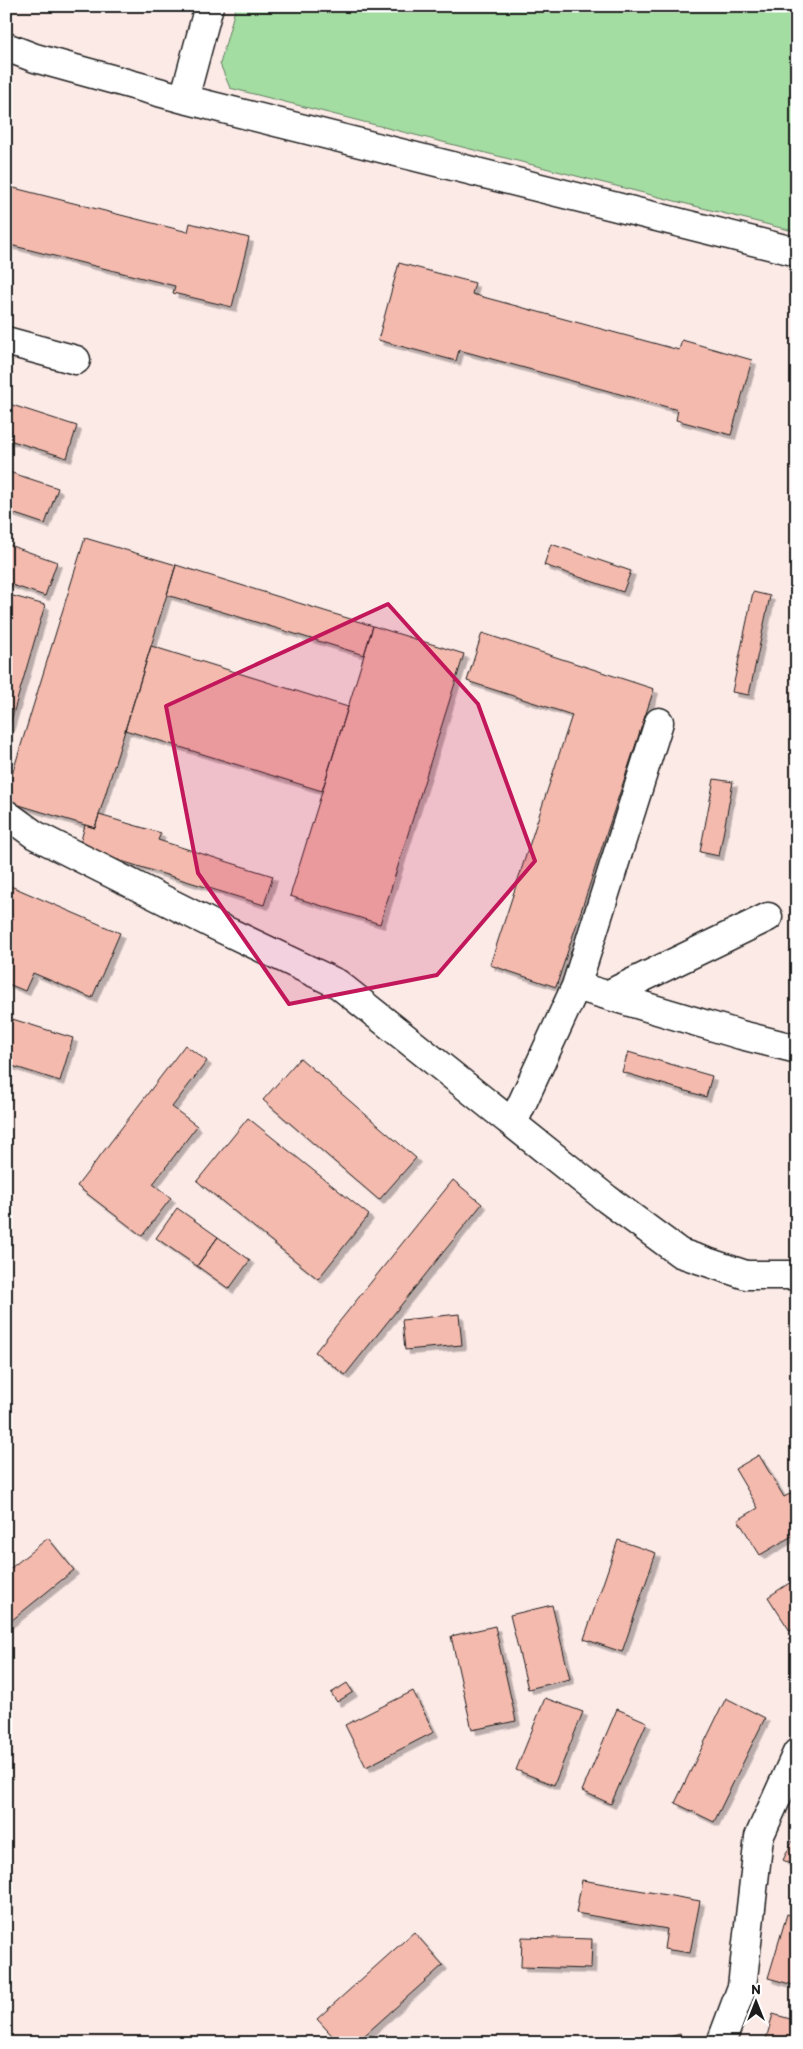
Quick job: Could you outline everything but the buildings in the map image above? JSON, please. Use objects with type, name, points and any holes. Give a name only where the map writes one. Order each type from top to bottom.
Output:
[{"type":"street","points":[[184,99],[209,6]]},
{"type":"street","points":[[6,47],[35,58],[184,99],[797,252]]},
{"type":"street","points":[[6,341],[76,360]]},
{"type":"street","points":[[513,1123],[576,986],[659,722]]},
{"type":"street","points":[[6,814],[43,839],[214,925],[338,984],[607,1199],[680,1253],[746,1275],[797,1275]]},
{"type":"street","points":[[607,995],[768,917]]},
{"type":"street","points":[[576,986],[741,1035],[797,1048]]},
{"type":"street","points":[[721,2043],[742,1987],[759,1837],[797,1753]]},
{"type":"highlighted area","points":[[388,604],[478,704],[535,861],[437,975],[289,1004],[198,873],[166,706]]},
{"type":"green space","points":[[236,6],[797,6],[797,232],[230,88],[220,64]]}]
